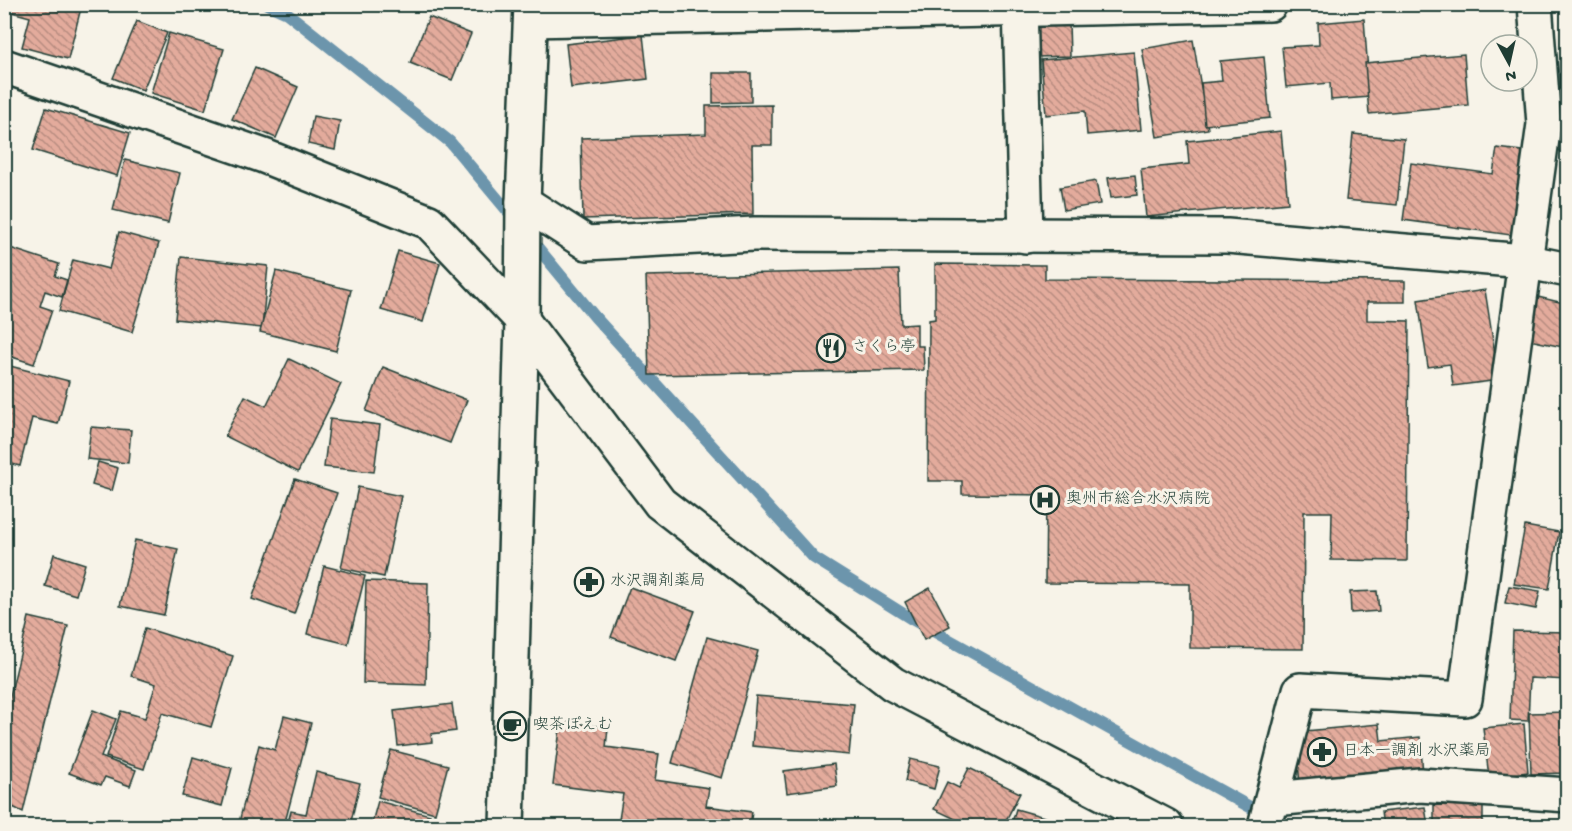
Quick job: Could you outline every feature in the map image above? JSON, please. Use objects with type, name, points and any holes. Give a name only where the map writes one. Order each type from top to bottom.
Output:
[{"type":"street","points":[[507,826],[522,320],[523,202],[531,12],[1270,4]]},
{"type":"street","points":[[1535,4],[1544,124],[1465,699],[1300,690],[1269,813],[1420,785],[1568,795]]},
{"type":"street","points":[[1020,8],[1026,236]]},
{"type":"street","points":[[4,66],[264,156],[429,222],[522,320],[660,502],[669,510],[894,684],[1166,826]]},
{"type":"street","points":[[523,202],[587,243],[754,234],[1227,236],[1524,261],[1568,270]]},
{"type":"building","points":[[4,4],[82,4],[68,59],[22,47],[30,17],[4,10]]},
{"type":"building","points":[[429,17],[471,34],[452,80],[410,63]]},
{"type":"building","points":[[1364,19],[1370,97],[1331,100],[1330,83],[1286,87],[1282,47],[1319,45],[1318,23]]},
{"type":"building","points":[[137,21],[167,33],[143,90],[113,78]]},
{"type":"building","points":[[1069,23],[1070,56],[1037,57],[1036,24]]},
{"type":"building","points":[[169,33],[224,49],[205,110],[151,93]]},
{"type":"building","points":[[643,35],[648,79],[571,88],[566,44]]},
{"type":"building","points":[[1193,40],[1208,129],[1157,137],[1142,49]]},
{"type":"building","points":[[1134,52],[1141,130],[1087,135],[1085,111],[1046,115],[1041,60]]},
{"type":"building","points":[[1464,54],[1468,105],[1369,114],[1365,63]]},
{"type":"building","points":[[1264,57],[1270,118],[1205,125],[1201,83],[1222,81],[1220,61]]},
{"type":"building","points":[[255,68],[298,87],[276,138],[232,119]]},
{"type":"building","points":[[713,73],[751,73],[751,102],[713,103]]},
{"type":"building","points":[[1568,88],[1568,116],[1559,118],[1555,90]]},
{"type":"building","points":[[772,105],[772,145],[752,145],[753,214],[583,219],[581,138],[706,134],[706,106]]},
{"type":"building","points":[[46,108],[130,133],[117,176],[33,150]]},
{"type":"building","points":[[313,116],[340,121],[335,150],[308,144]]},
{"type":"building","points":[[1281,131],[1288,203],[1146,217],[1141,169],[1189,164],[1187,141]]},
{"type":"building","points":[[1558,132],[1568,134],[1568,153],[1554,149]]},
{"type":"building","points":[[1353,134],[1404,139],[1397,205],[1346,200]]},
{"type":"building","points":[[1497,148],[1530,152],[1518,236],[1403,220],[1411,163],[1493,174]]},
{"type":"building","points":[[125,160],[180,173],[168,223],[113,210]]},
{"type":"building","points":[[1135,175],[1137,195],[1111,198],[1108,178]]},
{"type":"building","points":[[1096,181],[1100,204],[1064,210],[1060,187]]},
{"type":"building","points":[[119,232],[159,243],[132,332],[59,311],[73,260],[109,269]]},
{"type":"building","points":[[4,246],[59,264],[55,276],[67,280],[62,297],[45,291],[40,306],[52,310],[34,364],[9,356],[5,370]]},
{"type":"building","points":[[398,251],[440,263],[423,322],[381,310]]},
{"type":"building","points":[[181,257],[268,266],[262,328],[175,319]]},
{"type":"building","points":[[935,264],[1045,265],[1045,279],[1405,281],[1405,302],[1367,302],[1367,320],[1409,321],[1407,561],[1331,560],[1332,512],[1304,512],[1303,649],[1190,648],[1190,584],[1045,583],[1046,495],[962,494],[962,481],[928,481],[929,320],[935,319]]},
{"type":"building","points":[[899,270],[901,325],[917,324],[917,346],[923,346],[924,370],[649,375],[646,276]]},
{"type":"building","points":[[276,271],[351,290],[336,351],[260,332]]},
{"type":"building","points":[[1485,290],[1499,380],[1453,386],[1450,364],[1428,367],[1418,300]]},
{"type":"building","points":[[1538,297],[1568,304],[1568,348],[1529,340]]},
{"type":"building","points":[[1568,355],[1568,394],[1560,393]]},
{"type":"building","points":[[289,359],[341,384],[298,472],[225,436],[245,396],[266,406]]},
{"type":"building","points":[[10,366],[69,381],[58,424],[32,418],[20,466],[4,462],[4,386]]},
{"type":"building","points":[[383,367],[467,400],[450,443],[366,411]]},
{"type":"building","points":[[330,419],[380,425],[374,472],[324,467]]},
{"type":"building","points":[[91,427],[131,430],[128,463],[87,459]]},
{"type":"building","points":[[98,462],[118,468],[112,491],[92,485]]},
{"type":"building","points":[[295,479],[337,493],[294,614],[252,599]]},
{"type":"building","points":[[358,487],[401,496],[384,577],[341,568]]},
{"type":"building","points":[[1525,526],[1559,532],[1549,589],[1514,584]]},
{"type":"building","points":[[4,536],[10,538],[4,553]]},
{"type":"building","points":[[135,540],[178,549],[164,615],[120,606]]},
{"type":"building","points":[[54,554],[85,564],[76,595],[45,586]]},
{"type":"building","points":[[324,566],[365,576],[348,644],[307,634]]},
{"type":"building","points":[[1568,575],[1568,608],[1565,608]]},
{"type":"building","points":[[366,581],[428,583],[426,685],[363,683]]},
{"type":"building","points":[[1509,586],[1540,591],[1536,609],[1505,603]]},
{"type":"building","points":[[630,587],[695,611],[676,661],[611,637]]},
{"type":"building","points":[[930,588],[950,626],[924,640],[905,602]]},
{"type":"building","points":[[1377,591],[1379,611],[1351,613],[1350,592]]},
{"type":"building","points":[[29,617],[68,626],[23,812],[4,803],[4,721]]},
{"type":"building","points":[[145,628],[233,656],[211,727],[162,713],[144,769],[106,757],[121,711],[145,718],[156,684],[131,676]]},
{"type":"building","points":[[1513,631],[1568,632],[1568,680],[1530,678],[1528,721],[1510,720]]},
{"type":"building","points":[[707,637],[758,651],[722,778],[672,763]]},
{"type":"building","points":[[756,696],[854,704],[849,755],[752,746]]},
{"type":"building","points":[[452,704],[456,731],[431,734],[432,742],[398,746],[394,711]]},
{"type":"building","points":[[93,710],[116,719],[101,757],[136,770],[130,786],[105,777],[101,785],[69,773]]},
{"type":"building","points":[[1568,712],[1568,773],[1531,774],[1529,713]]},
{"type":"building","points":[[284,716],[311,723],[284,826],[238,826],[259,745],[275,750]]},
{"type":"building","points":[[561,721],[608,728],[606,747],[659,754],[655,780],[709,788],[706,806],[752,812],[750,826],[618,826],[623,794],[553,785]]},
{"type":"building","points":[[1379,724],[1381,741],[1420,737],[1423,773],[1300,784],[1295,732]]},
{"type":"building","points":[[1524,724],[1528,772],[1489,777],[1483,728]]},
{"type":"building","points":[[391,750],[448,765],[435,813],[378,797]]},
{"type":"building","points":[[193,757],[232,768],[222,806],[182,796]]},
{"type":"building","points":[[910,759],[940,766],[934,789],[905,781]]},
{"type":"building","points":[[834,764],[837,786],[787,793],[784,771]]},
{"type":"building","points":[[969,768],[1020,793],[1003,826],[970,826],[934,809],[947,782],[959,788]]},
{"type":"building","points":[[316,772],[360,783],[350,826],[287,826],[291,811],[306,814]]},
{"type":"building","points":[[378,801],[430,815],[427,826],[371,826]]},
{"type":"building","points":[[1434,805],[1483,806],[1483,826],[1434,826]]},
{"type":"building","points":[[1425,807],[1428,826],[1383,826],[1381,812]]},
{"type":"building","points":[[1016,809],[1076,826],[1011,826]]},
{"type":"waterway","points":[[267,4],[287,13],[450,142],[516,221]]},
{"type":"waterway","points":[[529,237],[595,317],[814,558],[910,618],[1284,826]]},
{"type":"place","name":"さくら亭","points":[[831,348]]},
{"type":"place","name":"奥州市総合水沢病院","points":[[1045,500]]},
{"type":"place","name":"水沢調剤薬局","points":[[589,582]]},
{"type":"place","name":"喫茶ぽえむ","points":[[512,726]]},
{"type":"place","name":"日本一調剤 水沢薬局","points":[[1322,752]]}]
